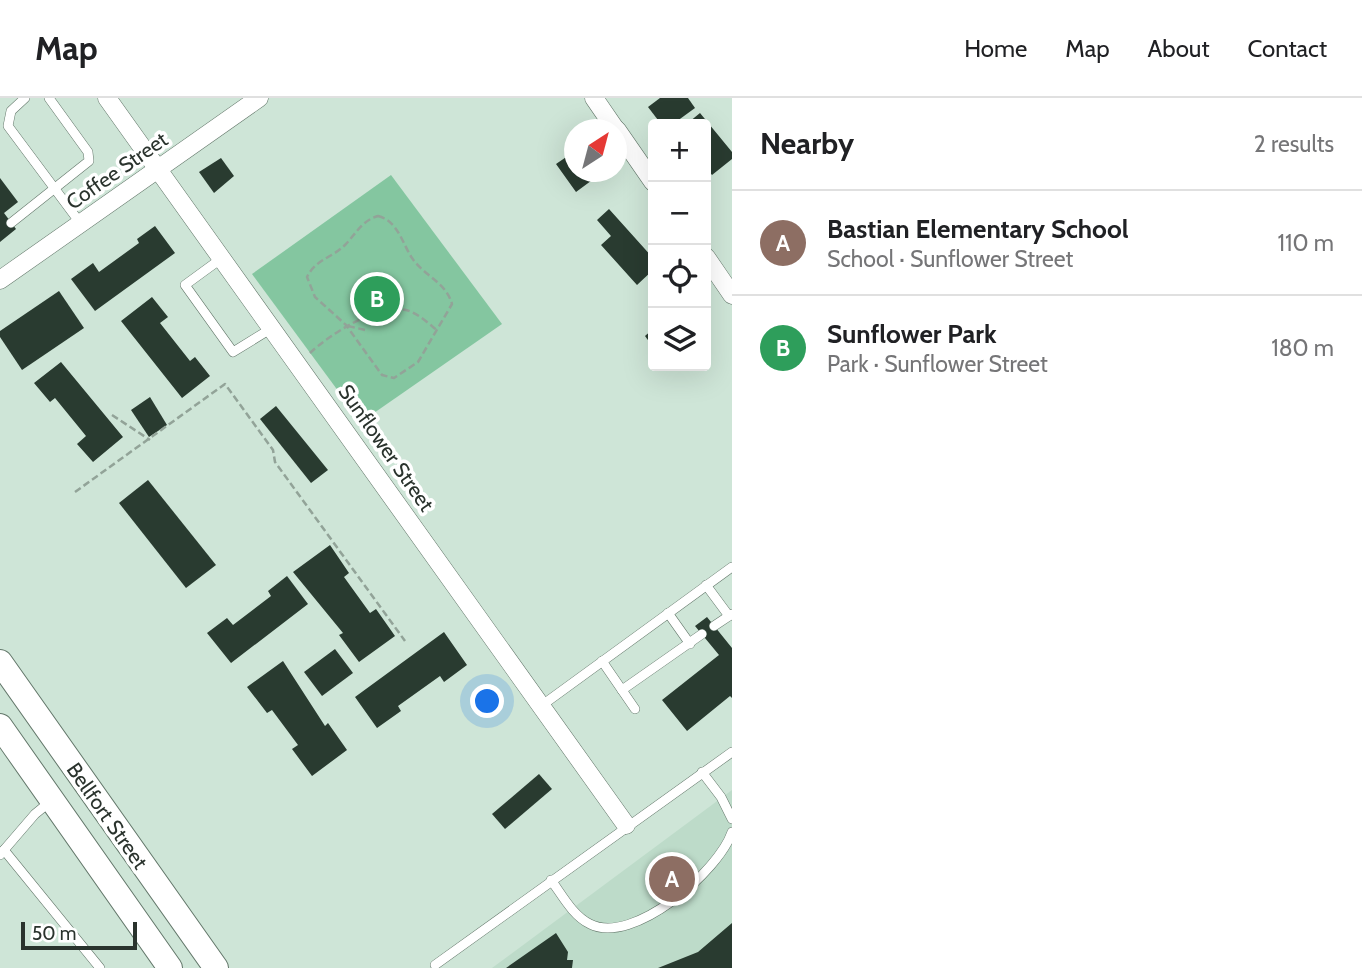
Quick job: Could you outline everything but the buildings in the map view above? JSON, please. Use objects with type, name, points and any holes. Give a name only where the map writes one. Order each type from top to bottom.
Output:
[{"type":"main road","name":"Bellfort Street","points":[[0,662],[207,965]]},
{"type":"main road","name":"Bellfort Street","points":[[0,726],[170,968]]},
{"type":"main road","points":[[52,800],[80,778]]},
{"type":"street","name":"Sunflower Street","points":[[107,98],[626,825]]},
{"type":"street","name":"Coffee Street","points":[[0,280],[259,98]]},
{"type":"street","points":[[594,98],[608,119]]},
{"type":"street","points":[[627,146],[652,182]]},
{"type":"street","points":[[711,264],[732,295]]},
{"type":"lane","points":[[25,98],[11,111],[8,126],[81,224]]},
{"type":"lane","points":[[11,223],[89,161],[88,152],[49,98]]},
{"type":"lane","points":[[222,258],[185,285],[233,352],[272,328]]},
{"type":"lane","points":[[541,706],[732,567]]},
{"type":"lane","points":[[706,585],[731,615],[714,626]]},
{"type":"lane","points":[[668,613],[690,643]]},
{"type":"lane","points":[[622,690],[702,634]]},
{"type":"lane","points":[[602,661],[635,709]]},
{"type":"lane","points":[[435,964],[626,825],[732,752]]},
{"type":"lane","points":[[702,772],[721,797],[732,819]]},
{"type":"lane","points":[[52,800],[35,814],[2,853],[100,968]]},
{"type":"lane","points":[[551,880],[578,917],[591,925],[604,928],[631,923],[659,909],[695,885],[708,871],[732,832]]},
{"type":"path","points":[[378,216],[397,230],[412,259],[450,298],[451,310],[418,362],[394,378],[382,375],[346,325],[315,297],[307,277],[319,260],[344,247],[363,222],[378,216]]},
{"type":"path","points":[[299,365],[326,337],[346,325],[394,309],[413,313],[438,331]]},
{"type":"path","points":[[346,325],[365,330]]},
{"type":"path","points":[[75,492],[225,384],[273,450],[275,462],[405,641]]},
{"type":"path","points":[[112,415],[150,440]]},
{"type":"shaded area","points":[[732,790],[732,968],[492,968]]},
{"type":"green space","points":[[391,175],[502,324],[361,422],[252,274]]},
{"type":"place","name":"Sunflower Park","points":[[377,299]]},
{"type":"place","name":"Bastian Elementary School","points":[[672,879]]}]
